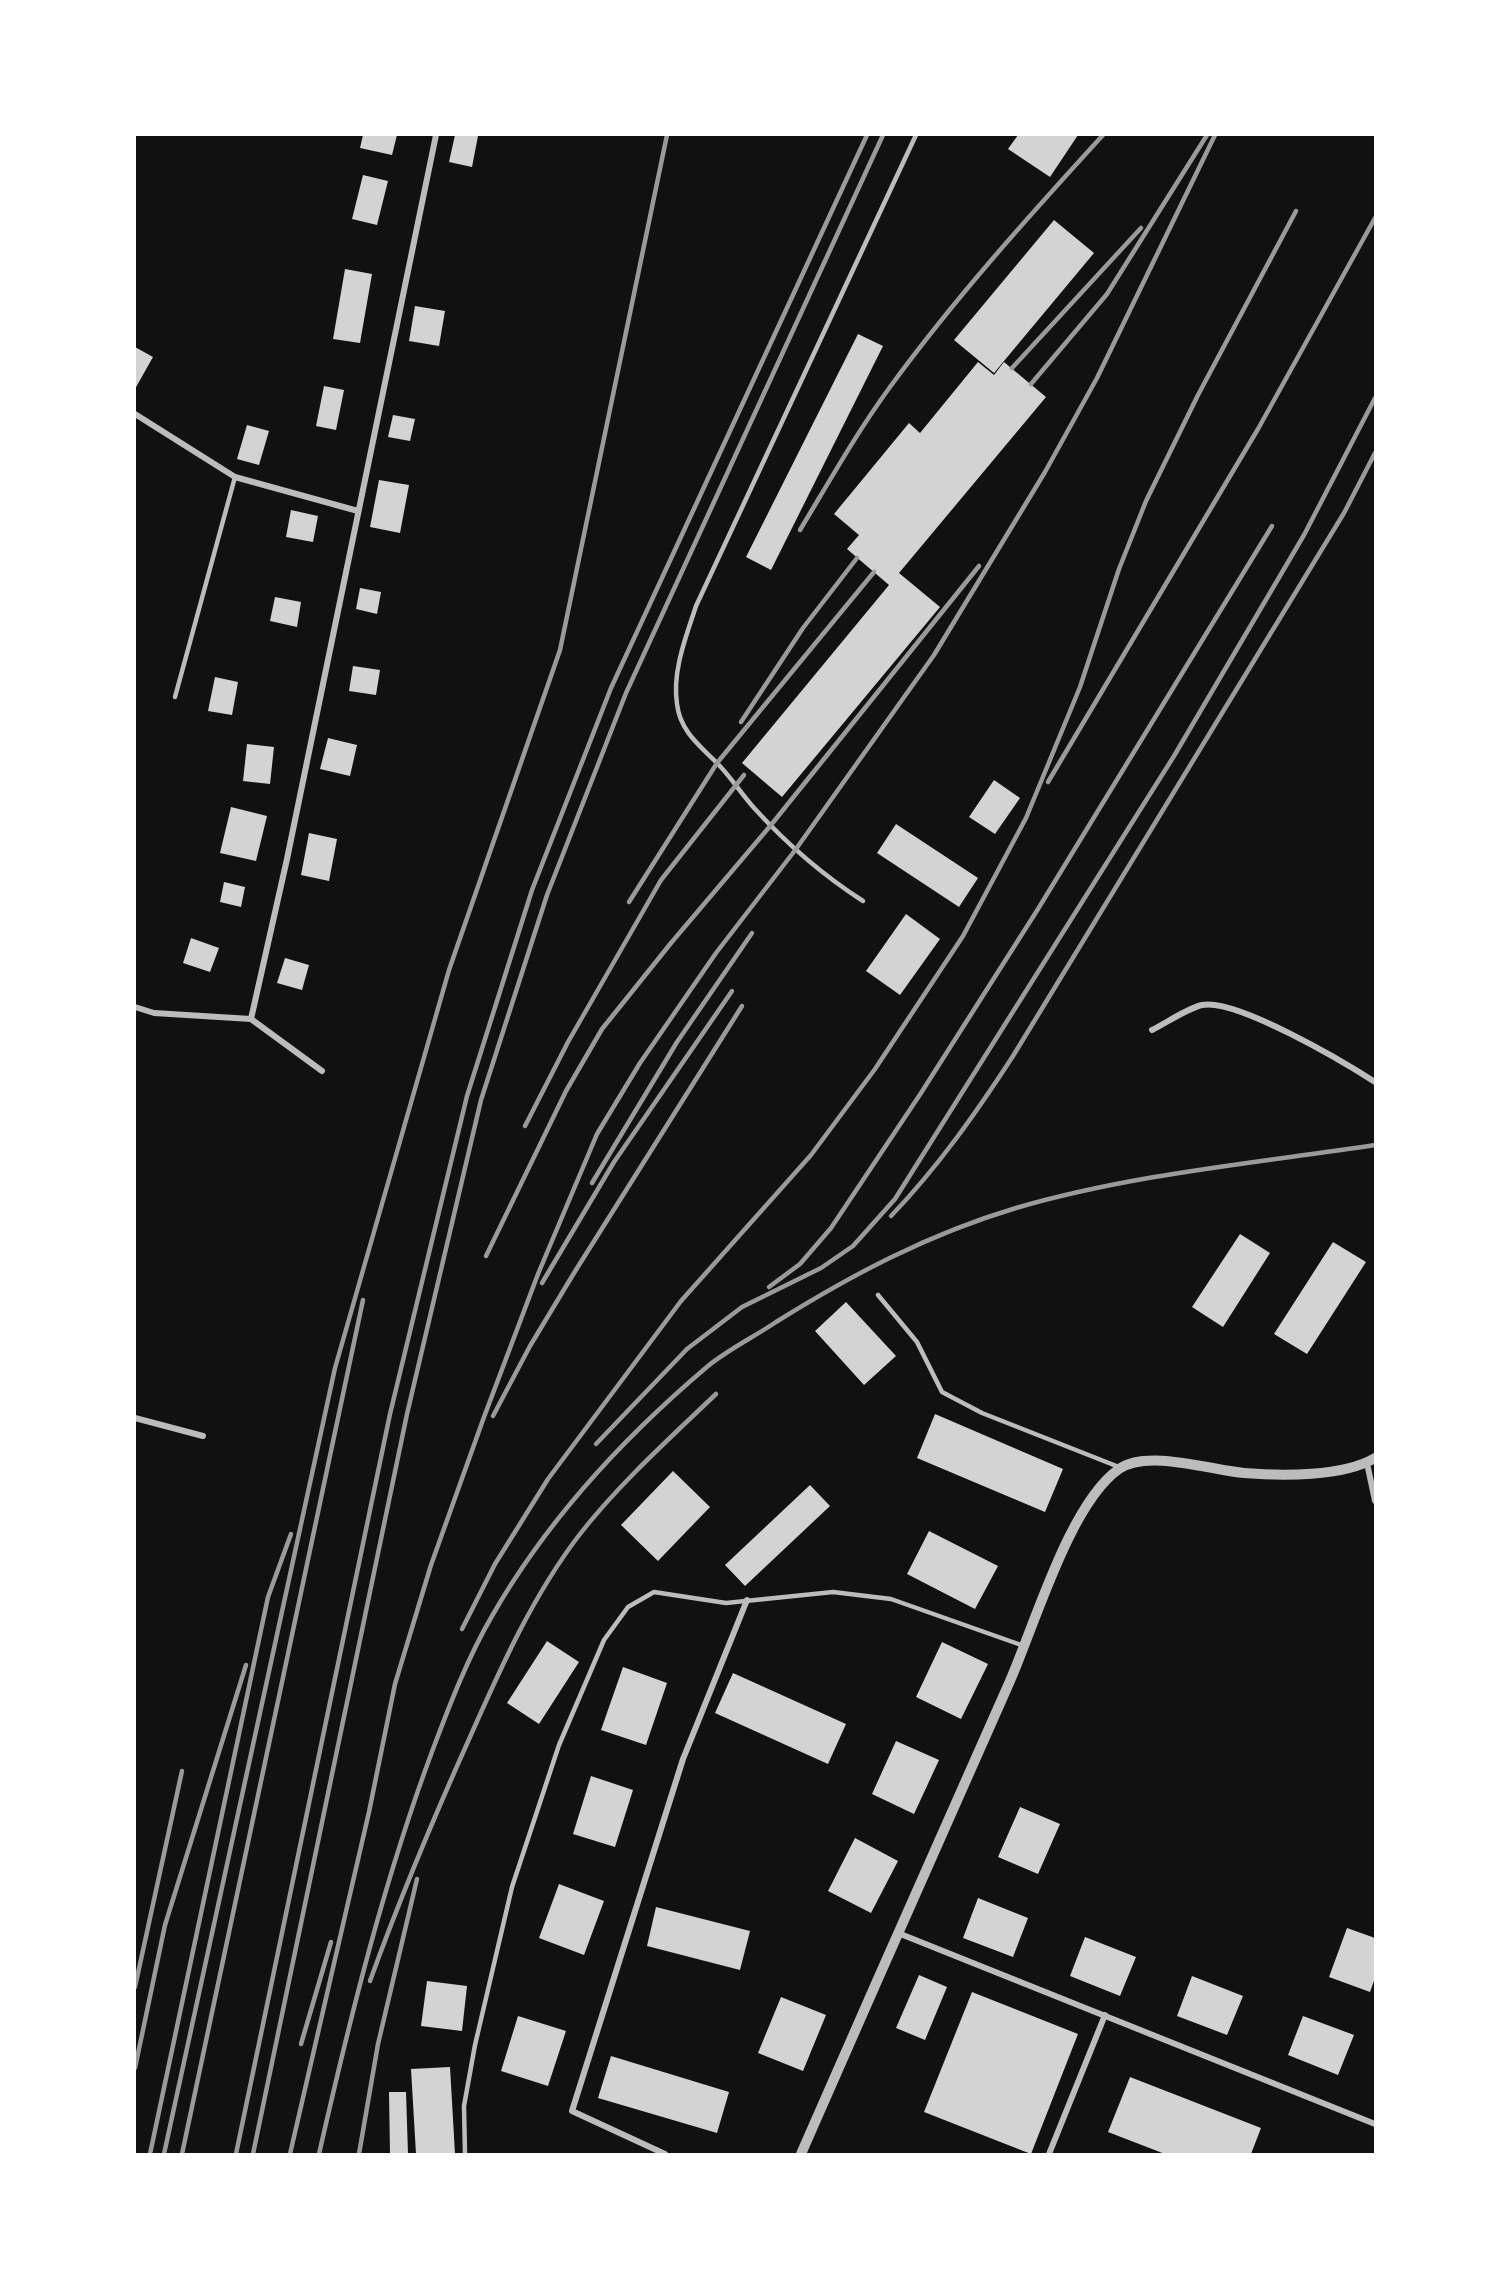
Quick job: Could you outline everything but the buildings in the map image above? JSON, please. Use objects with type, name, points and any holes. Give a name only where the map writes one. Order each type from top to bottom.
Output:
[{"type":"street","points":[[251,1019],[287,858],[436,135]]},
{"type":"street","points":[[135,414],[235,477],[358,511]]},
{"type":"street","points":[[1152,1030],[1203,1005],[1242,1012],[1325,1051],[1375,1082]]},
{"type":"street","points":[[135,1007],[154,1013],[251,1019],[322,1071]]},
{"type":"street","points":[[135,1418],[203,1436]]},
{"type":"street","points":[[801,2154],[1025,1646],[1071,1533],[1094,1493],[1120,1468],[1157,1459],[1245,1473],[1314,1474],[1371,1461],[1375,1502]]},
{"type":"street","points":[[664,2154],[572,2111],[683,1759],[747,1600]]},
{"type":"street","points":[[898,1933],[1375,2124]]},
{"type":"street","points":[[1049,2154],[1105,2015]]},
{"type":"lane","points":[[863,901],[831,881],[755,810],[717,763],[692,740],[676,705],[677,667],[696,606],[916,135]]},
{"type":"lane","points":[[175,697],[235,477]]},
{"type":"lane","points":[[878,1294],[916,1342],[942,1392],[982,1413],[1120,1468]]},
{"type":"lane","points":[[465,2154],[464,2106],[474,2045],[512,1887],[559,1745],[604,1640],[628,1607],[654,1592],[726,1603],[832,1592],[891,1599],[1025,1646]]},
{"type":"railway","points":[[164,2154],[335,1368],[449,970],[560,650],[667,135]]},
{"type":"railway","points":[[236,2154],[390,1414],[467,1096],[532,890],[611,688],[867,135]]},
{"type":"railway","points":[[253,2154],[407,1414],[481,1100],[547,895],[626,693],[883,135]]},
{"type":"railway","points":[[800,530],[866,422],[940,321],[1103,135]]},
{"type":"railway","points":[[1031,384],[1107,294],[1207,135]]},
{"type":"railway","points":[[290,2154],[369,1812],[395,1684],[431,1565],[484,1417],[538,1274],[597,1134],[640,1063],[716,953],[796,849],[934,655],[1045,472],[1097,378],[1215,135]]},
{"type":"railway","points":[[462,1629],[495,1564],[548,1479],[681,1301],[811,1155],[875,1069],[963,936],[1026,818],[1080,687],[1119,569],[1146,501],[1198,395],[1296,211]]},
{"type":"railway","points":[[1048,782],[1258,429],[1375,218]]},
{"type":"railway","points":[[1012,368],[1141,228]]},
{"type":"railway","points":[[596,1444],[687,1349],[742,1307],[821,1268],[853,1246],[895,1199],[1174,756],[1304,535],[1375,398]]},
{"type":"railway","points":[[891,1216],[956,1139],[1013,1056],[1344,513],[1375,453]]},
{"type":"railway","points":[[769,1287],[800,1264],[831,1228],[921,1093],[1038,909],[1272,526]]},
{"type":"railway","points":[[741,722],[803,628],[857,558]]},
{"type":"railway","points":[[486,1256],[566,1091],[602,1029],[771,825],[979,566]]},
{"type":"railway","points":[[629,902],[717,763],[874,572]]},
{"type":"railway","points":[[525,1126],[568,1042],[661,880],[744,775]]},
{"type":"railway","points":[[592,1183],[677,1042],[752,933]]},
{"type":"railway","points":[[542,1283],[614,1162],[732,991]]},
{"type":"railway","points":[[493,1416],[530,1346],[574,1273],[742,1006]]},
{"type":"railway","points":[[319,2154],[356,2001],[399,1848],[433,1749],[467,1664],[492,1616],[514,1581],[562,1513],[617,1451],[677,1393],[708,1366],[805,1304],[892,1257],[984,1218],[1060,1196],[1105,1186],[1195,1170],[1375,1145]]},
{"type":"railway","points":[[182,2154],[363,1300]]},
{"type":"railway","points":[[370,1981],[430,1827],[506,1658],[547,1582],[595,1515],[646,1461],[716,1394]]},
{"type":"railway","points":[[150,2154],[268,1597],[291,1534]]},
{"type":"railway","points":[[135,2068],[165,1925],[246,1665]]},
{"type":"railway","points":[[135,1987],[182,1771]]},
{"type":"railway","points":[[359,2154],[378,2044],[417,1879]]},
{"type":"railway","points":[[301,2044],[331,1942]]}]
